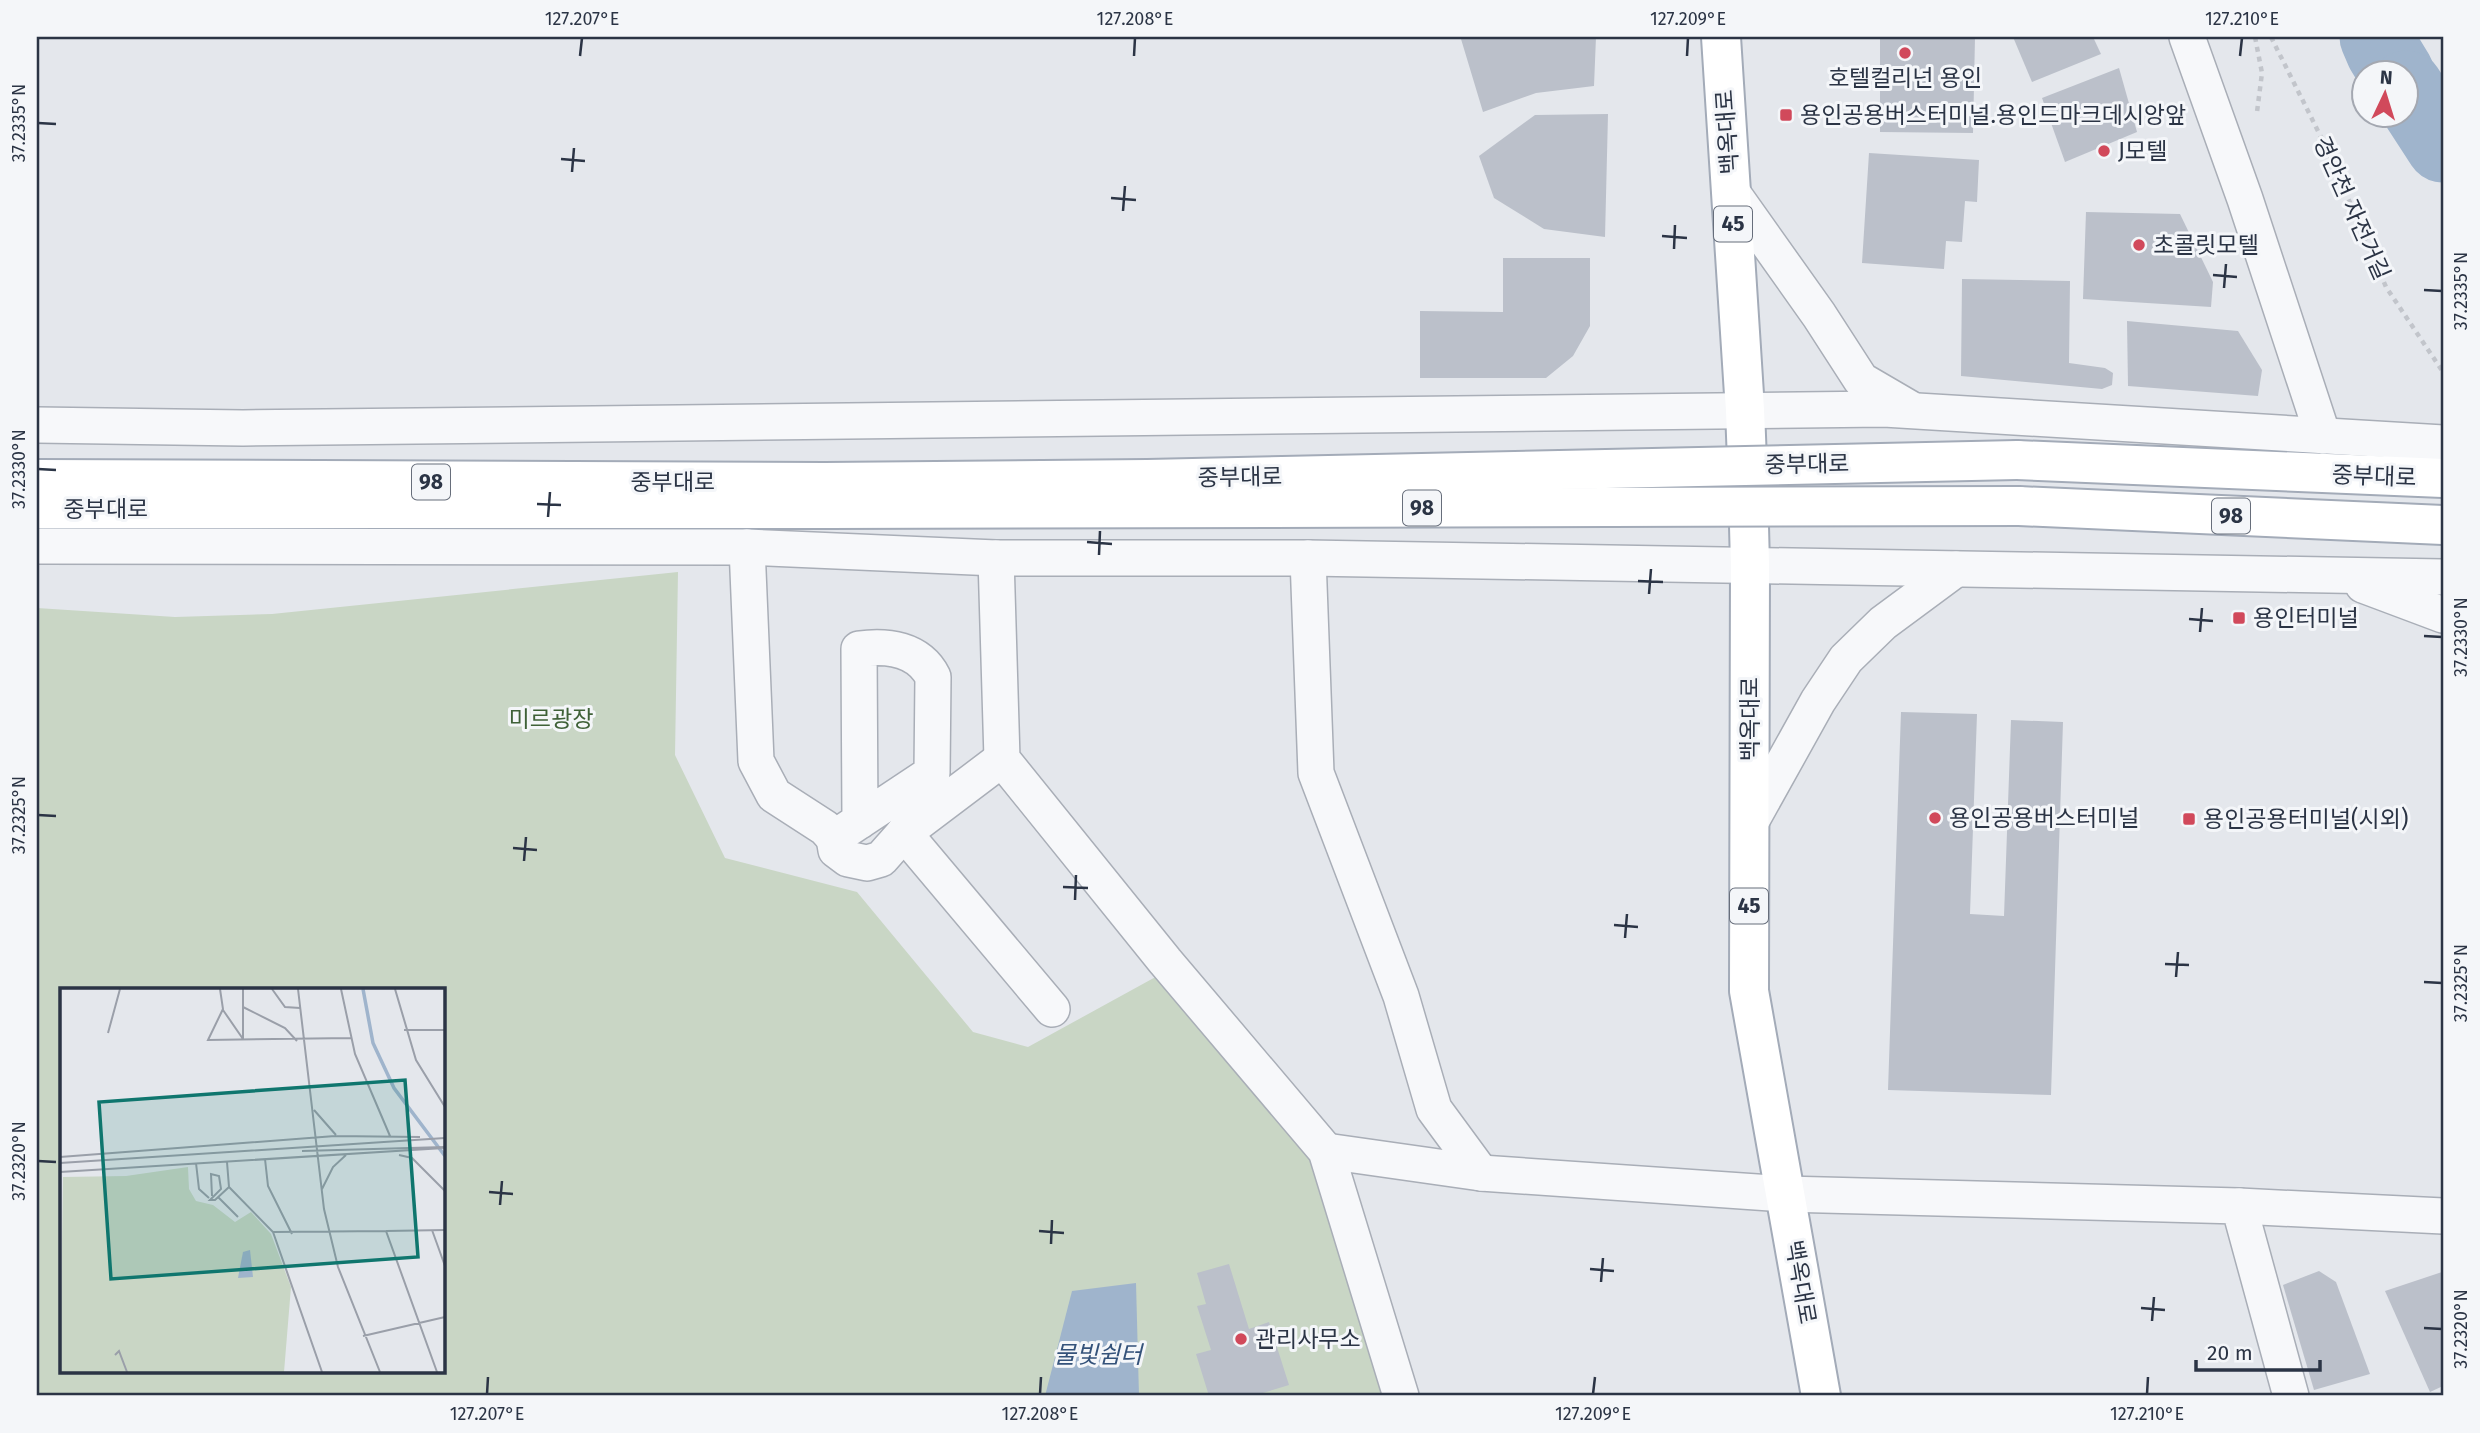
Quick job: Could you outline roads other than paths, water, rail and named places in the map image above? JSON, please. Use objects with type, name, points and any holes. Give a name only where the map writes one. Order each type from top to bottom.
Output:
[{"type":"main road","name":"백옥대로","points":[[1721,37],[1745,410],[1750,565],[1749,991],[1821,1396]]},
{"type":"main road","name":"중부대로","points":[[37,509],[825,495],[1160,479],[2017,460],[2432,478]]},
{"type":"main road","name":"중부대로","points":[[37,479],[825,495],[2019,506],[2443,525]]},
{"type":"street","name":"중부대로","points":[[2188,37],[2323,436]]},
{"type":"street","points":[[1731,191],[1819,315],[1861,380],[1915,411]]},
{"type":"street","points":[[37,425],[271,428],[1884,409],[2443,443]]},
{"type":"street","points":[[37,546],[747,548],[996,558],[1308,558],[2443,577]]},
{"type":"street","points":[[747,548],[756,761],[774,795],[825,828],[847,830],[932,773],[933,677],[927,664],[895,648],[859,649],[847,830],[836,850],[848,859],[867,863],[881,859],[904,833],[1002,759]]},
{"type":"street","points":[[996,558],[1002,759],[1165,961],[1325,1151],[1401,1396]]},
{"type":"street","points":[[1308,558],[1316,773],[1401,996],[1434,1109],[1481,1172]]},
{"type":"street","points":[[1749,825],[1818,701],[1846,659],[1883,623],[1956,569]]},
{"type":"street","points":[[2337,576],[2443,615]]},
{"type":"street","points":[[904,833],[1052,1009]]},
{"type":"street","points":[[1325,1151],[1481,1172],[1785,1194],[2239,1206],[2443,1216]]},
{"type":"street","points":[[2239,1206],[2291,1396]]},
{"type":"water","name":"물빛쉼터","points":[[1136,1283],[1139,1396],[1045,1396],[1072,1291]]},
{"type":"waterway","points":[[2377,37],[2388,60]]},
{"type":"waterway","points":[[2420,110],[2443,145]]},
{"type":"place","name":"호텔컬리넌 용인","points":[[1905,53]]},
{"type":"place","name":"용인공용버스터미널.용인드마크데시앙앞","points":[[1786,115]]},
{"type":"place","name":"J모텔","points":[[2104,151]]},
{"type":"place","name":"초콜릿모텔","points":[[2139,245]]},
{"type":"place","name":"용인터미널","points":[[2239,618]]},
{"type":"place","name":"용인공용버스터미널","points":[[1935,818]]},
{"type":"place","name":"용인공용터미널(시외)","points":[[2189,819]]},
{"type":"place","name":"관리사무소","points":[[1241,1339]]},
{"type":"park label","name":"미르광장","points":[[551,719]]}]
